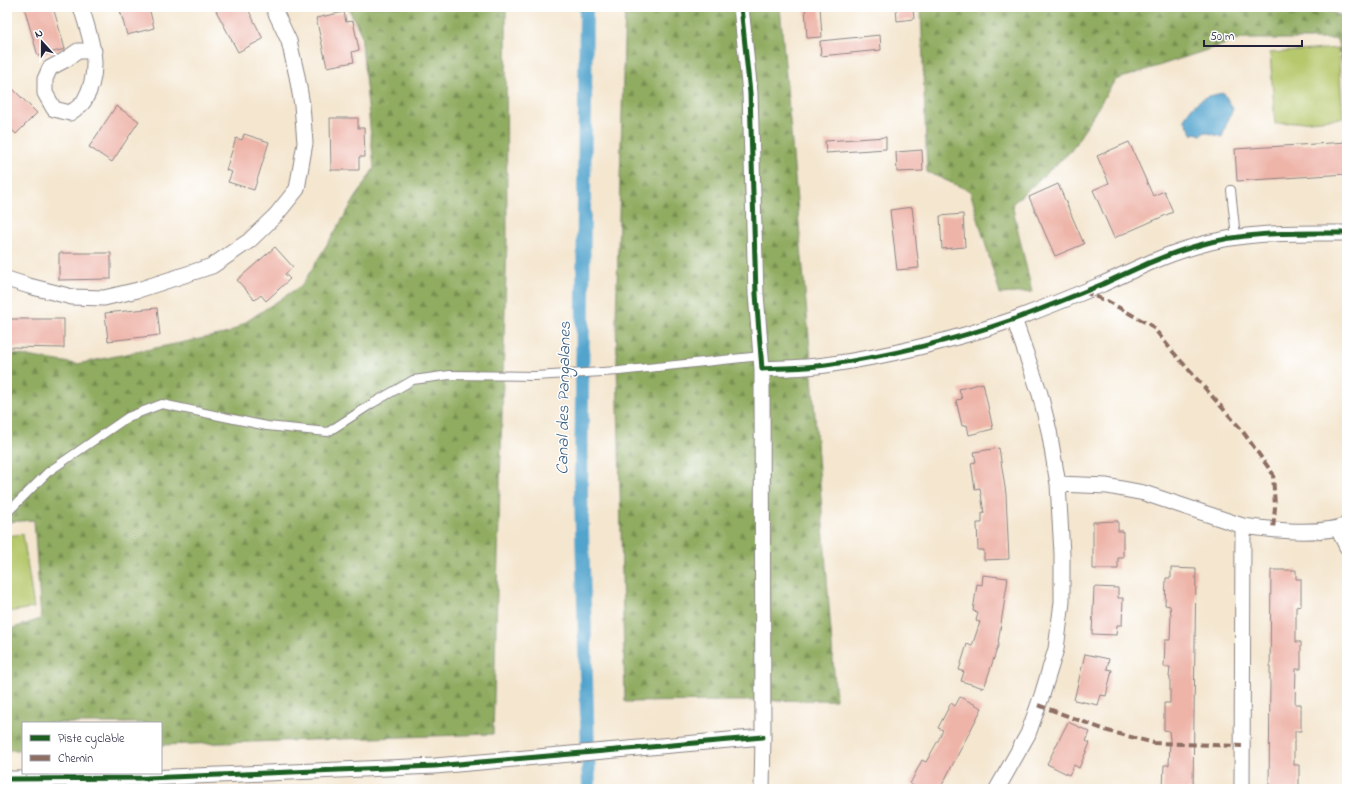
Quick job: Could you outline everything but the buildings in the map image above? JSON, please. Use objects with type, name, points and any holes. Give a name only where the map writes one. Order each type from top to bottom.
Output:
[{"type":"street","points":[[81,7],[94,51]]},
{"type":"street","points":[[7,279],[72,297],[104,298],[138,290],[212,266],[250,240],[276,215],[297,189],[305,143],[302,105],[289,41],[273,7]]},
{"type":"street","points":[[741,7],[750,93],[756,294],[761,362],[762,789]]},
{"type":"street","points":[[761,362],[824,365],[890,353],[948,339],[1014,319],[1078,294],[1154,261],[1196,246],[1236,237],[1274,233],[1347,233]]},
{"type":"street","points":[[997,789],[1028,734],[1042,695],[1056,649],[1062,602],[1062,554],[1058,484],[1049,432],[1040,394],[1014,319]]},
{"type":"street","points":[[1058,484],[1107,486],[1144,493],[1243,526],[1274,530],[1305,531],[1343,527],[1347,547]]},
{"type":"street","points":[[1242,789],[1243,526]]},
{"type":"street","points":[[7,779],[162,778],[435,766],[763,737]]},
{"type":"lane","points":[[1231,190],[1236,237]]},
{"type":"lane","points":[[7,513],[48,472],[128,418],[162,404],[267,426],[328,432],[413,380],[450,375],[535,376],[761,362]]},
{"type":"green space","points":[[348,7],[506,7],[507,238],[493,734],[162,745],[162,722],[22,722],[22,750],[7,750],[7,630],[41,619],[34,520],[7,522],[7,353],[77,364],[229,333],[302,285],[374,168],[361,34]]},
{"type":"green space","points":[[625,7],[780,7],[810,349],[836,700],[625,702],[616,319]]},
{"type":"green space","points":[[921,7],[1319,7],[1347,18],[1347,85],[1337,39],[1241,39],[1115,80],[1071,151],[1012,204],[1032,292],[1000,294],[970,191],[927,172]]},
{"type":"green space","points":[[1338,48],[1343,118],[1275,124],[1270,53]]},
{"type":"green space","points":[[23,534],[34,608],[7,612],[7,536]]},
{"type":"water","points":[[1224,93],[1233,109],[1222,137],[1205,132],[1201,135],[1195,133],[1193,135],[1184,119],[1188,113],[1200,100]]},
{"type":"waterway","name":"Canal des Pangalanes","points":[[586,7],[581,493],[589,789]]},
{"type":"marked path","points":[[1084,292],[1107,301],[1152,326],[1241,429],[1273,474],[1275,507],[1273,530]]},
{"type":"marked path","points":[[1038,705],[1108,731],[1154,743],[1242,746]]},
{"type":"cycle path","points":[[741,7],[750,93],[756,294],[762,369],[810,367],[850,361],[897,352],[969,334],[1015,319],[1048,306],[1172,254],[1215,241],[1252,235],[1347,233]]},
{"type":"cycle path","points":[[7,779],[147,778],[435,766],[763,737]]}]
